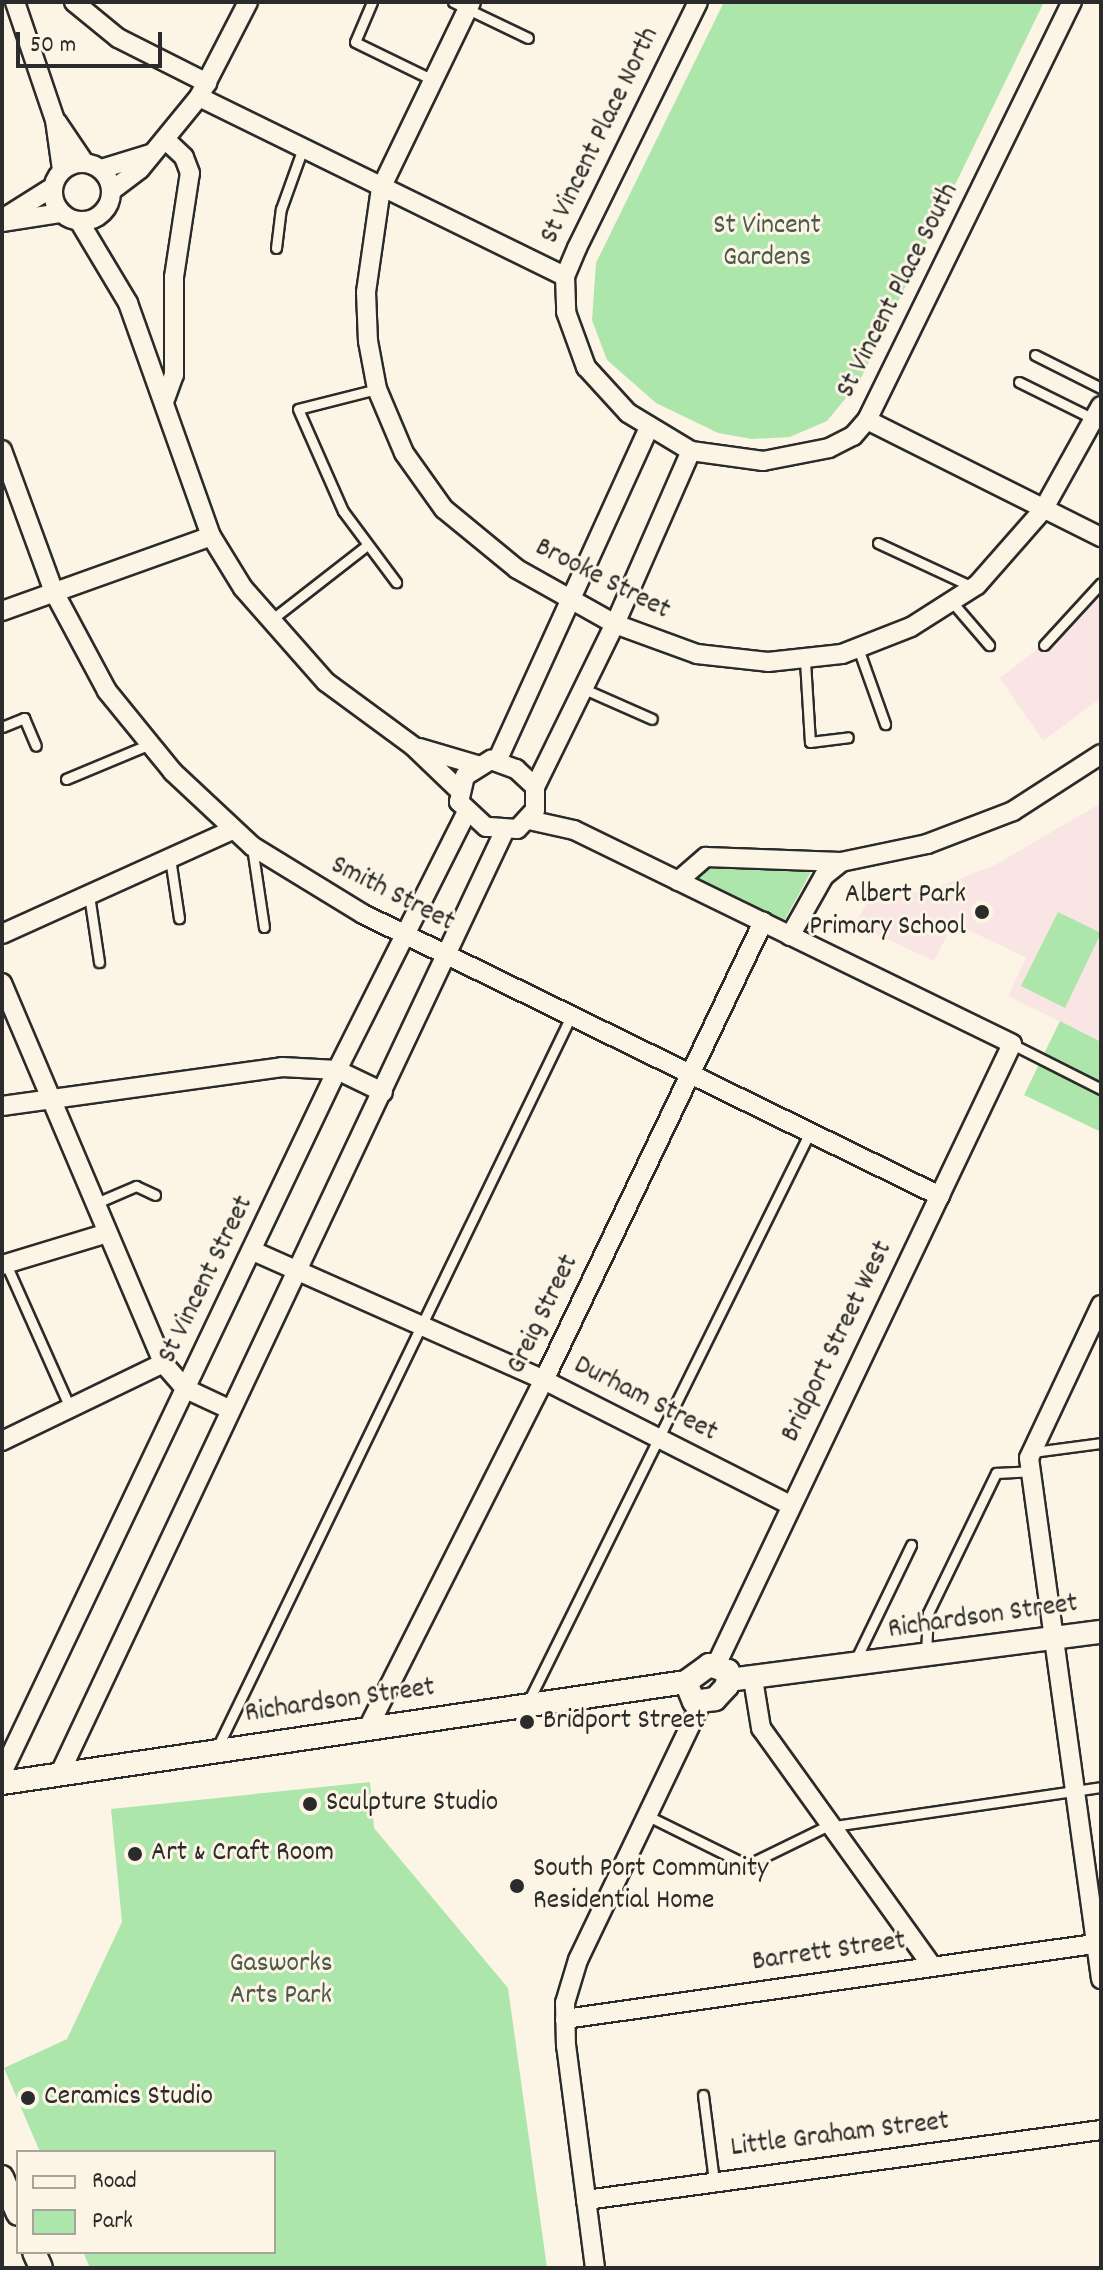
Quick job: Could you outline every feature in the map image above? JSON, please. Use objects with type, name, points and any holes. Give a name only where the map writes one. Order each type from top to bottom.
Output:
[{"type":"street","points":[[15,2],[55,120],[57,178],[70,217],[110,266]]},
{"type":"street","points":[[74,2],[118,38],[303,148],[565,276]]},
{"type":"street","points":[[248,2],[203,90],[166,140],[133,176],[111,191],[102,213],[110,266],[164,402],[211,536],[269,621],[326,682],[413,746],[460,791],[466,813],[504,832]]},
{"type":"street","name":"St Vincent Place North","points":[[682,448],[649,428],[604,391],[586,367],[573,339],[565,276],[698,2]]},
{"type":"street","name":"St Vincent Place South","points":[[682,448],[736,461],[784,459],[845,441],[867,420],[1072,2]]},
{"type":"street","name":"Brooke Street","points":[[464,4],[433,80],[381,188],[366,292],[377,389],[404,453],[444,509],[480,543],[615,624],[697,654],[805,661],[858,647],[911,627],[974,588],[1043,510],[1096,424]]},
{"type":"street","points":[[55,120],[111,191]]},
{"type":"street","points":[[164,402],[174,375],[174,277],[190,173],[184,157],[166,140]]},
{"type":"street","points":[[2,220],[57,178],[93,166],[150,154]]},
{"type":"street","points":[[2,220],[102,213]]},
{"type":"street","points":[[867,420],[1101,537]]},
{"type":"street","points":[[497,761],[649,428]]},
{"type":"street","points":[[529,820],[536,793],[615,624],[682,448]]},
{"type":"street","name":"Smith Street","points":[[2,450],[54,592],[107,691],[150,744],[232,830],[252,846],[407,936],[940,1196]]},
{"type":"street","points":[[2,611],[211,536]]},
{"type":"street","points":[[413,746],[477,765],[497,761],[516,769],[574,830]]},
{"type":"street","points":[[678,881],[709,857],[841,862],[927,844],[1001,818],[1101,754]]},
{"type":"street","points":[[460,791],[477,765]]},
{"type":"street","name":"St Vincent Street","points":[[2,1773],[337,1070],[407,936],[466,813]]},
{"type":"street","points":[[59,1775],[295,1270],[449,956],[504,832],[529,820],[574,830],[1012,1044]]},
{"type":"street","points":[[2,934],[232,830]]},
{"type":"street","points":[[790,936],[824,876],[841,862]]},
{"type":"street","name":"Greig Street","points":[[368,1728],[544,1380],[693,1074],[763,922]]},
{"type":"street","points":[[2,983],[163,1363],[186,1389],[229,1409]]},
{"type":"street","name":"Bridport Street West","points":[[722,1672],[790,1505],[1012,1044]]},
{"type":"street","points":[[2,1106],[282,1067],[337,1070],[383,1092]]},
{"type":"street","points":[[4,1264],[107,1233]]},
{"type":"street","name":"Durham Street","points":[[253,1251],[544,1380],[790,1505]]},
{"type":"street","points":[[1101,1305],[1030,1462],[1074,1792],[1099,1944],[1101,1979]]},
{"type":"street","points":[[2,1441],[163,1363]]},
{"type":"street","name":"Richardson Street","points":[[722,1672],[753,1679],[1101,1632]]},
{"type":"street","points":[[595,2268],[565,2019],[574,1970],[650,1817],[701,1703],[720,1695],[722,1672],[703,1667],[686,1682],[688,1696],[701,1703]]},
{"type":"street","points":[[753,1679],[760,1726],[933,1967]]},
{"type":"street","name":"Richardson Street","points":[[2,1783],[686,1682]]},
{"type":"street","name":"Barrett Street","points":[[565,2019],[1099,1944]]},
{"type":"street","name":"Little Graham Street","points":[[586,2200],[1101,2130]]},
{"type":"street","points":[[2,2177],[16,2209]]},
{"type":"lane","points":[[372,2],[355,42],[433,80]]},
{"type":"lane","points":[[464,4],[528,38]]},
{"type":"lane","points":[[276,248],[281,209],[303,148]]},
{"type":"lane","points":[[1035,355],[1101,388]]},
{"type":"lane","points":[[1019,382],[1096,424]]},
{"type":"lane","points":[[377,389],[298,409],[330,488],[366,546],[396,582]]},
{"type":"lane","points":[[878,543],[974,588]]},
{"type":"lane","points":[[269,621],[366,546]]},
{"type":"lane","points":[[1044,645],[1101,583]]},
{"type":"lane","points":[[952,602],[989,645]]},
{"type":"lane","points":[[858,647],[885,724]]},
{"type":"lane","points":[[805,661],[810,742],[848,737]]},
{"type":"lane","points":[[584,689],[652,719]]},
{"type":"lane","points":[[2,727],[24,718],[36,746]]},
{"type":"lane","points":[[66,779],[150,744]]},
{"type":"lane","points":[[252,846],[264,927]]},
{"type":"lane","points":[[170,858],[179,918]]},
{"type":"lane","points":[[89,895],[99,962]]},
{"type":"lane","points":[[215,1751],[571,1016]]},
{"type":"lane","points":[[1012,1044],[1101,1089]]},
{"type":"lane","points":[[526,1705],[810,1132]]},
{"type":"lane","points":[[94,1204],[136,1186],[155,1195]]},
{"type":"lane","points":[[4,1264],[70,1408]]},
{"type":"lane","points":[[926,1655],[928,1613],[996,1473],[1101,1443]]},
{"type":"lane","points":[[853,1666],[911,1545]]},
{"type":"lane","points":[[650,1817],[747,1865],[832,1825],[1101,1787]]},
{"type":"lane","points":[[703,2095],[714,2181]]},
{"type":"shaded area","points":[[1101,584],[1101,698],[1043,741],[1000,678],[1043,645]]},
{"type":"shaded area","name":"Albert Park Primary School","points":[[1101,803],[1101,1042],[1008,996],[1026,958],[1000,945],[953,923],[934,961],[855,924],[868,901],[933,889],[995,865]]},
{"type":"green space","name":"St Vincent Gardens","points":[[724,2],[1044,2],[859,382],[827,421],[790,437],[752,439],[718,433],[656,403],[607,360],[592,320],[596,263]]},
{"type":"green space","points":[[705,865],[798,872],[813,868],[783,923],[695,877]]},
{"type":"green space","points":[[1058,912],[1101,933],[1065,1008],[1021,986]]},
{"type":"green space","points":[[1060,1021],[1101,1042],[1101,1132],[1024,1095]]},
{"type":"green space","name":"Gasworks Arts Park","points":[[370,1782],[374,1828],[508,1988],[547,2268],[90,2268],[84,2254],[276,2254],[276,2150],[39,2150],[4,2068],[67,2039],[122,1922],[111,1809]]},
{"type":"place","name":"Albert Park Primary School","points":[[982,912]]},
{"type":"place","name":"Bridport Street","points":[[527,1722]]},
{"type":"place","name":"Sculpture Studio","points":[[310,1804]]},
{"type":"place","name":"Art & Craft Room","points":[[135,1854]]},
{"type":"place","name":"South Port Community Residential Home","points":[[517,1886]]},
{"type":"place","name":"Ceramics Studio","points":[[28,2098]]}]
